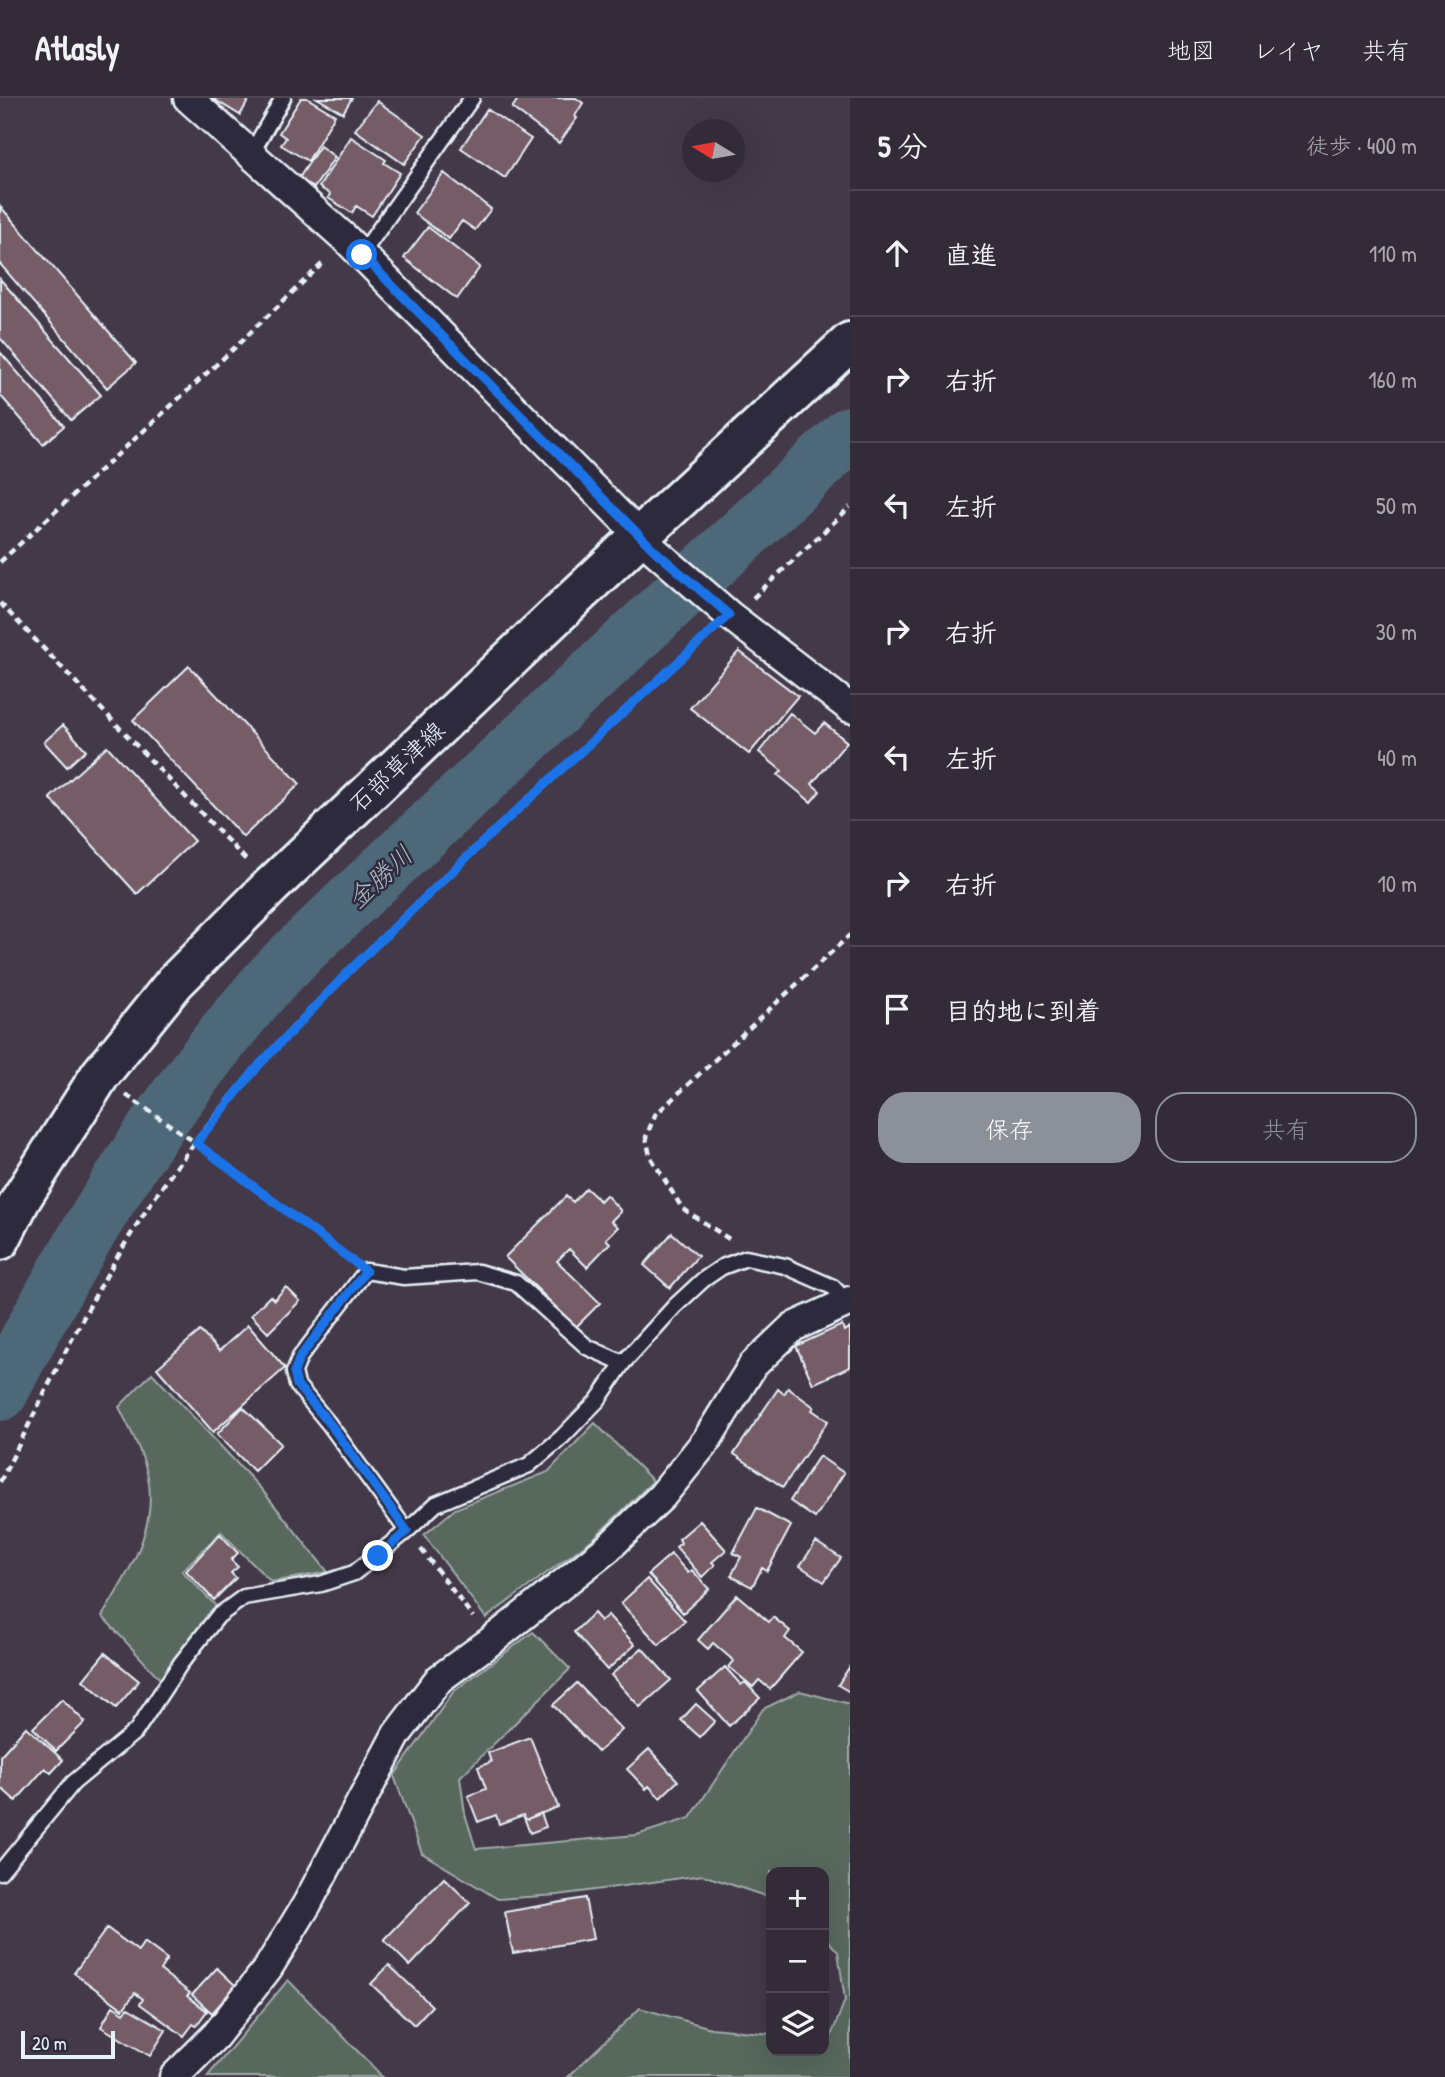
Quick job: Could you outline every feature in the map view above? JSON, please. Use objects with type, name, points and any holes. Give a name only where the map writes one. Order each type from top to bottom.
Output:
[{"type":"main road","name":"石部草津線","points":[[0,1240],[21,1199],[100,1075],[176,982],[271,886],[647,543],[850,342]]},
{"type":"street","points":[[188,98],[354,248],[647,543],[725,611],[850,708]]},
{"type":"street","points":[[174,2077],[216,2035],[268,1968],[307,1904],[397,1734],[439,1679],[608,1548],[662,1496],[706,1441],[752,1365],[793,1327],[849,1301]]},
{"type":"lane","points":[[251,155],[283,98]]},
{"type":"lane","points":[[354,248],[472,98]]},
{"type":"lane","points":[[0,1871],[74,1783],[136,1731],[181,1663],[218,1616],[244,1597],[321,1584],[354,1573],[436,1504],[530,1465],[598,1401],[623,1363],[675,1306],[703,1280],[722,1267],[746,1258],[785,1266],[833,1287],[849,1301]]},
{"type":"lane","points":[[407,1531],[330,1424],[297,1385],[294,1372],[300,1357],[366,1271],[404,1277],[478,1272],[516,1283],[587,1347],[623,1363]]},
{"type":"path","points":[[0,562],[230,352],[354,248]]},
{"type":"path","points":[[0,1482],[116,1259],[175,1169],[260,1064],[351,969],[725,611],[746,604],[850,507]]},
{"type":"path","points":[[0,603],[271,886]]},
{"type":"path","points":[[746,1258],[734,1243],[682,1208],[650,1156],[646,1137],[655,1115],[850,935]]},
{"type":"path","points":[[131,1098],[196,1143],[366,1271]]},
{"type":"path","points":[[407,1531],[491,1641]]},
{"type":"green space","points":[[152,1373],[262,1490],[328,1572],[271,1582],[221,1532],[182,1571],[217,1607],[160,1679],[102,1616],[139,1550],[149,1514],[150,1496],[146,1468],[119,1407]]},
{"type":"green space","points":[[595,1423],[653,1481],[594,1538],[486,1618],[424,1535],[455,1509],[548,1472]]},
{"type":"green space","points":[[533,1632],[570,1669],[460,1777],[465,1814],[476,1849],[637,1835],[690,1818],[763,1709],[800,1691],[850,1704],[850,2077],[568,2077],[640,2008],[711,2028],[766,2034],[766,2056],[829,2056],[829,2039],[845,2000],[838,1952],[829,1942],[829,1867],[766,1867],[766,1896],[703,1875],[558,1895],[498,1899],[422,1853],[394,1776],[454,1691]]},
{"type":"green space","points":[[288,1980],[377,2071],[382,2077],[207,2077]]},
{"type":"building","points":[[212,98],[250,98],[240,115]]},
{"type":"building","points":[[301,98],[307,98],[335,115],[308,161],[281,145],[286,138],[279,133]]},
{"type":"building","points":[[317,98],[352,98],[343,113]]},
{"type":"building","points":[[519,98],[576,98],[583,103],[575,116],[577,118],[559,143],[512,108]]},
{"type":"building","points":[[377,101],[425,135],[404,164],[355,130]]},
{"type":"building","points":[[487,109],[531,139],[505,178],[461,148]]},
{"type":"building","points":[[351,137],[386,160],[384,163],[400,173],[372,216],[356,206],[352,213],[328,198],[330,194],[319,187]]},
{"type":"building","points":[[320,146],[335,157],[314,188],[299,178]]},
{"type":"building","points":[[444,173],[491,209],[475,230],[462,221],[449,239],[414,213]]},
{"type":"building","points":[[0,206],[136,363],[107,388],[0,264]]},
{"type":"building","points":[[428,227],[480,267],[457,299],[404,258]]},
{"type":"building","points":[[0,279],[101,395],[71,420],[0,338]]},
{"type":"building","points":[[0,352],[64,426],[43,444],[0,395]]},
{"type":"building","points":[[739,651],[798,696],[749,754],[690,708]]},
{"type":"building","points":[[189,666],[300,784],[243,837],[133,720]]},
{"type":"building","points":[[790,713],[815,733],[824,723],[847,742],[812,784],[820,791],[811,802],[778,775],[782,771],[759,752]]},
{"type":"building","points":[[63,725],[86,750],[67,767],[44,742]]},
{"type":"building","points":[[107,746],[194,841],[137,894],[50,798]]},
{"type":"building","points":[[586,1188],[600,1201],[606,1195],[621,1211],[611,1221],[618,1227],[606,1239],[610,1243],[587,1267],[569,1249],[557,1261],[600,1303],[576,1327],[505,1257],[566,1196],[573,1202]]},
{"type":"building","points":[[672,1233],[698,1256],[670,1288],[644,1265]]},
{"type":"building","points":[[286,1287],[300,1301],[268,1333],[251,1315],[270,1296],[274,1300]]},
{"type":"building","points":[[248,1325],[285,1368],[213,1432],[157,1368],[200,1331],[219,1351]]},
{"type":"building","points":[[842,1325],[844,1331],[850,1328],[850,1367],[813,1384],[796,1346]]},
{"type":"building","points":[[788,1388],[828,1421],[783,1487],[734,1454],[778,1389],[784,1394]]},
{"type":"building","points":[[243,1407],[281,1444],[254,1471],[217,1434]]},
{"type":"building","points":[[819,1456],[844,1473],[815,1518],[790,1501]]},
{"type":"building","points":[[757,1508],[791,1526],[767,1571],[762,1568],[752,1587],[731,1576],[741,1557],[733,1553]]},
{"type":"building","points":[[700,1521],[726,1550],[712,1562],[715,1565],[702,1577],[676,1547],[681,1543],[679,1539]]},
{"type":"building","points":[[220,1534],[238,1553],[231,1560],[238,1567],[231,1573],[236,1578],[214,1600],[186,1571]]},
{"type":"building","points":[[816,1542],[841,1558],[824,1582],[800,1566]]},
{"type":"building","points":[[671,1554],[688,1573],[692,1570],[709,1589],[683,1613],[648,1574]]},
{"type":"building","points":[[647,1579],[685,1621],[659,1645],[621,1603]]},
{"type":"building","points":[[737,1595],[769,1622],[773,1617],[790,1631],[785,1638],[802,1652],[770,1689],[759,1680],[753,1687],[729,1667],[734,1661],[713,1643],[708,1649],[698,1640]]},
{"type":"building","points":[[594,1613],[601,1621],[608,1615],[635,1645],[607,1670],[574,1632]]},
{"type":"building","points":[[642,1648],[671,1680],[640,1707],[611,1675]]},
{"type":"building","points":[[105,1653],[139,1681],[116,1708],[83,1680]]},
{"type":"building","points":[[850,1666],[850,1692],[838,1685]]},
{"type":"building","points":[[725,1667],[741,1685],[745,1682],[760,1698],[729,1726],[698,1691]]},
{"type":"building","points":[[577,1683],[622,1730],[598,1752],[553,1705]]},
{"type":"building","points":[[62,1699],[85,1722],[56,1751],[33,1728]]},
{"type":"building","points":[[696,1704],[715,1721],[700,1737],[681,1720]]},
{"type":"building","points":[[26,1727],[63,1760],[51,1773],[45,1768],[16,1801],[0,1787],[0,1756]]},
{"type":"building","points":[[530,1737],[558,1807],[525,1820],[523,1815],[499,1824],[496,1815],[478,1822],[468,1796],[486,1789],[478,1767],[491,1762],[488,1753]]},
{"type":"building","points":[[649,1749],[678,1781],[660,1798],[649,1786],[646,1789],[627,1769]]},
{"type":"building","points":[[541,1813],[546,1827],[530,1833],[525,1820]]},
{"type":"building","points":[[444,1878],[470,1903],[410,1966],[384,1940]]},
{"type":"building","points":[[585,1898],[593,1939],[513,1953],[505,1912]]},
{"type":"building","points":[[107,1928],[138,1951],[144,1942],[167,1959],[160,1970],[190,1993],[187,1996],[207,2011],[184,2036],[140,2004],[143,1999],[135,1993],[123,2009],[74,1973]]},
{"type":"building","points":[[389,1965],[432,2006],[414,2025],[371,1984]]},
{"type":"building","points":[[217,1968],[236,1986],[212,2013],[192,1995]]},
{"type":"building","points":[[113,2006],[124,2013],[128,2008],[166,2030],[150,2056],[101,2027]]},
{"type":"waterway","name":"金勝川","points":[[0,1393],[58,1285],[121,1180],[191,1079],[268,983],[344,908],[850,434]]},
{"type":"route","points":[[362,255],[654,550],[729,615],[489,836],[351,969],[260,1064],[196,1143],[366,1271],[300,1357],[294,1372],[297,1385],[330,1424],[407,1531],[378,1556]]}]
